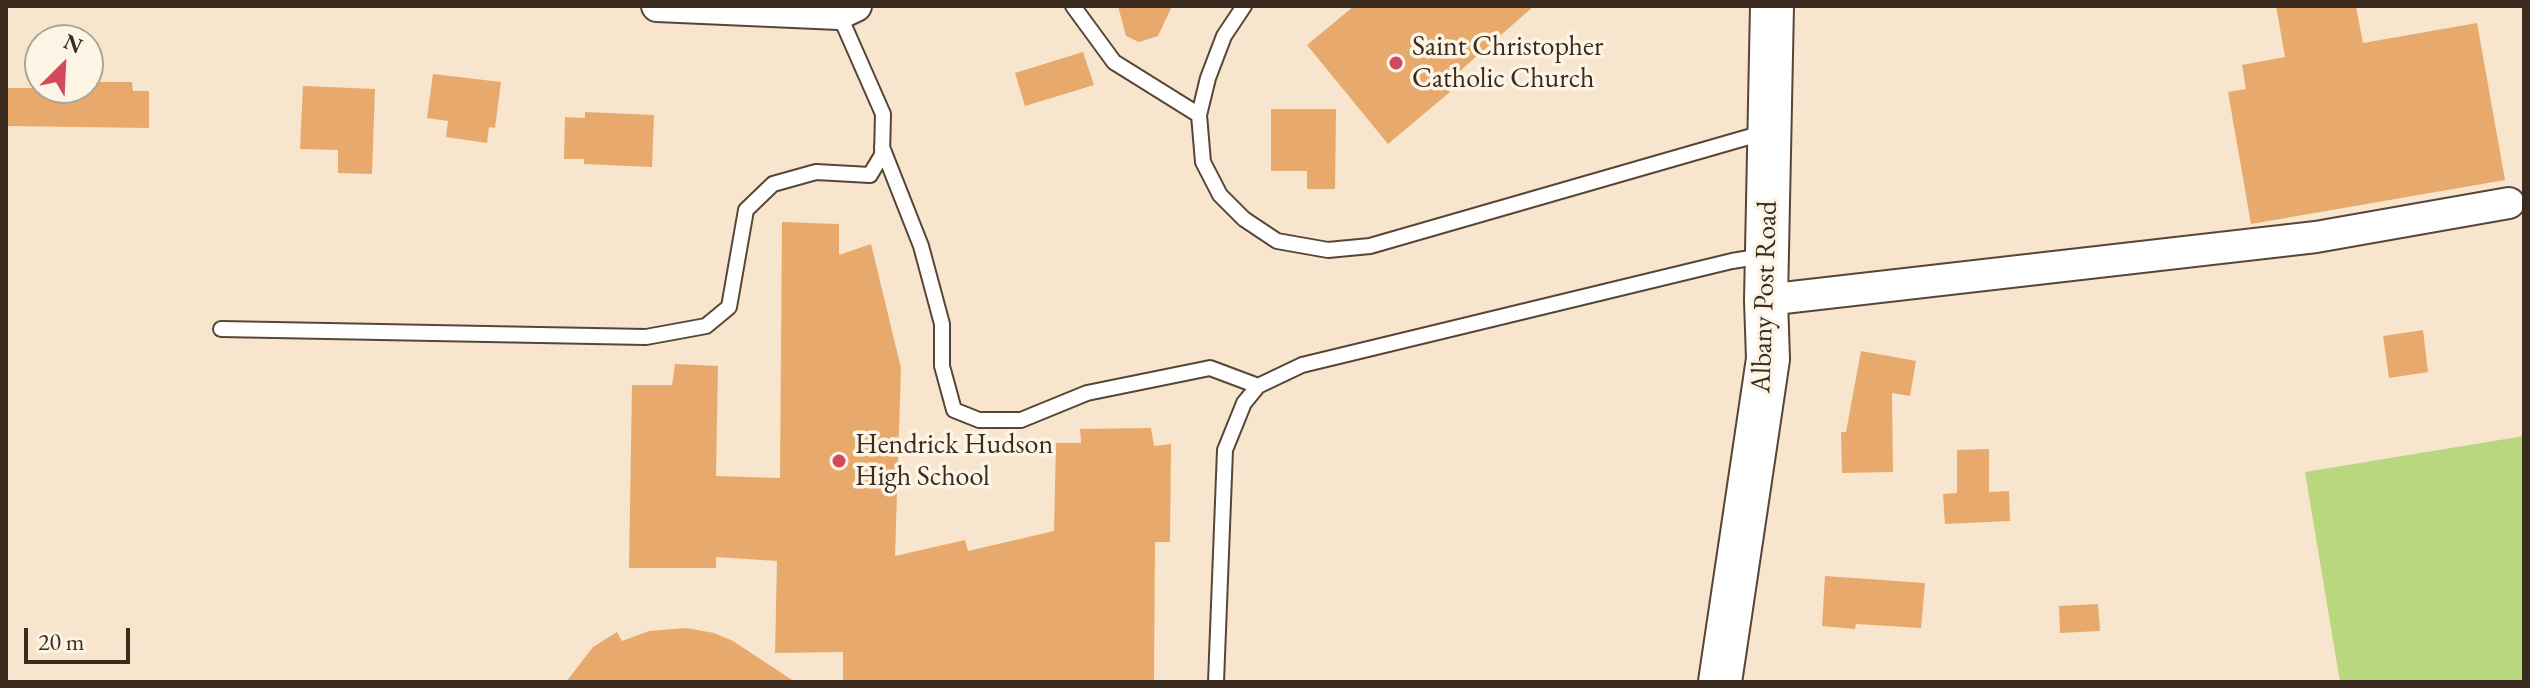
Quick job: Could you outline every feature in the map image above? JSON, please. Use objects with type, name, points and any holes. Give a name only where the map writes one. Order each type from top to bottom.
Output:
[{"type":"main road","name":"Albany Post Road","points":[[1720,682],[1768,359],[1766,300],[1772,6]]},
{"type":"street","points":[[657,6],[848,10]]},
{"type":"street","points":[[1766,300],[2316,237],[2509,203]]},
{"type":"lane","points":[[1073,6],[1114,62],[1199,115]]},
{"type":"lane","points":[[1244,6],[1224,36],[1208,78],[1199,115],[1203,162],[1220,195],[1244,219],[1277,241],[1328,250],[1370,246],[1770,131]]},
{"type":"lane","points":[[221,329],[646,337],[706,326],[729,307],[746,210],[773,184],[816,172],[870,175],[882,155],[883,114],[848,10]]},
{"type":"lane","points":[[882,147],[921,246],[942,324],[942,366],[954,410],[979,420],[1021,420],[1087,393],[1210,368],[1258,386]]},
{"type":"lane","points":[[1216,682],[1225,450],[1244,403],[1258,386],[1302,365],[1717,265],[1768,256]]},
{"type":"green space","points":[[2524,436],[2524,682],[2340,682],[2305,472]]},
{"type":"building","points":[[1118,6],[1172,6],[1158,36],[1139,42],[1126,36]]},
{"type":"building","name":"Saint Christopher Catholic Church","points":[[1354,6],[1534,6],[1444,85],[1450,92],[1388,144],[1307,45]]},
{"type":"building","points":[[2276,6],[2356,6],[2363,43],[2477,23],[2505,180],[2251,224],[2228,92],[2246,89],[2242,65],[2285,57]]},
{"type":"building","points":[[1083,52],[1094,85],[1025,106],[1015,73]]},
{"type":"building","points":[[433,74],[501,82],[495,128],[489,127],[487,143],[446,137],[448,121],[427,118]]},
{"type":"building","points":[[104,82],[132,82],[133,91],[149,91],[149,128],[6,126],[6,88],[24,88],[24,104],[104,104]]},
{"type":"building","points":[[303,86],[375,89],[372,174],[338,173],[338,150],[300,149]]},
{"type":"building","points":[[1271,109],[1336,109],[1335,189],[1307,189],[1307,171],[1271,171]]},
{"type":"building","points":[[585,112],[654,115],[652,167],[584,164],[584,159],[564,159],[565,117],[585,118]]},
{"type":"building","name":"Hendrick Hudson High School","points":[[782,222],[839,224],[839,255],[871,244],[901,368],[895,556],[965,540],[968,551],[1054,531],[1056,443],[1081,443],[1080,429],[1151,428],[1154,446],[1171,444],[1170,542],[1155,542],[1154,682],[843,682],[843,652],[775,653],[777,561],[716,557],[716,568],[629,568],[632,385],[672,385],[675,364],[718,366],[716,476],[780,478]]},
{"type":"building","points":[[2423,330],[2428,372],[2389,378],[2383,336]]},
{"type":"building","points":[[1861,351],[1916,361],[1910,396],[1892,393],[1893,472],[1842,473],[1841,432],[1846,432]]},
{"type":"building","points":[[1989,449],[1989,492],[2009,491],[2010,521],[1945,524],[1943,494],[1957,493],[1957,450]]},
{"type":"building","points":[[1825,576],[1925,583],[1921,628],[1856,624],[1855,629],[1822,626]]},
{"type":"building","points":[[2098,604],[2100,631],[2060,633],[2059,606]]},
{"type":"building","points":[[686,628],[714,633],[733,641],[795,682],[566,682],[593,647],[617,632],[622,641],[649,631]]},
{"type":"place","name":"Saint Christopher Catholic Church","points":[[1396,63]]},
{"type":"place","name":"Hendrick Hudson High School","points":[[839,461]]}]
